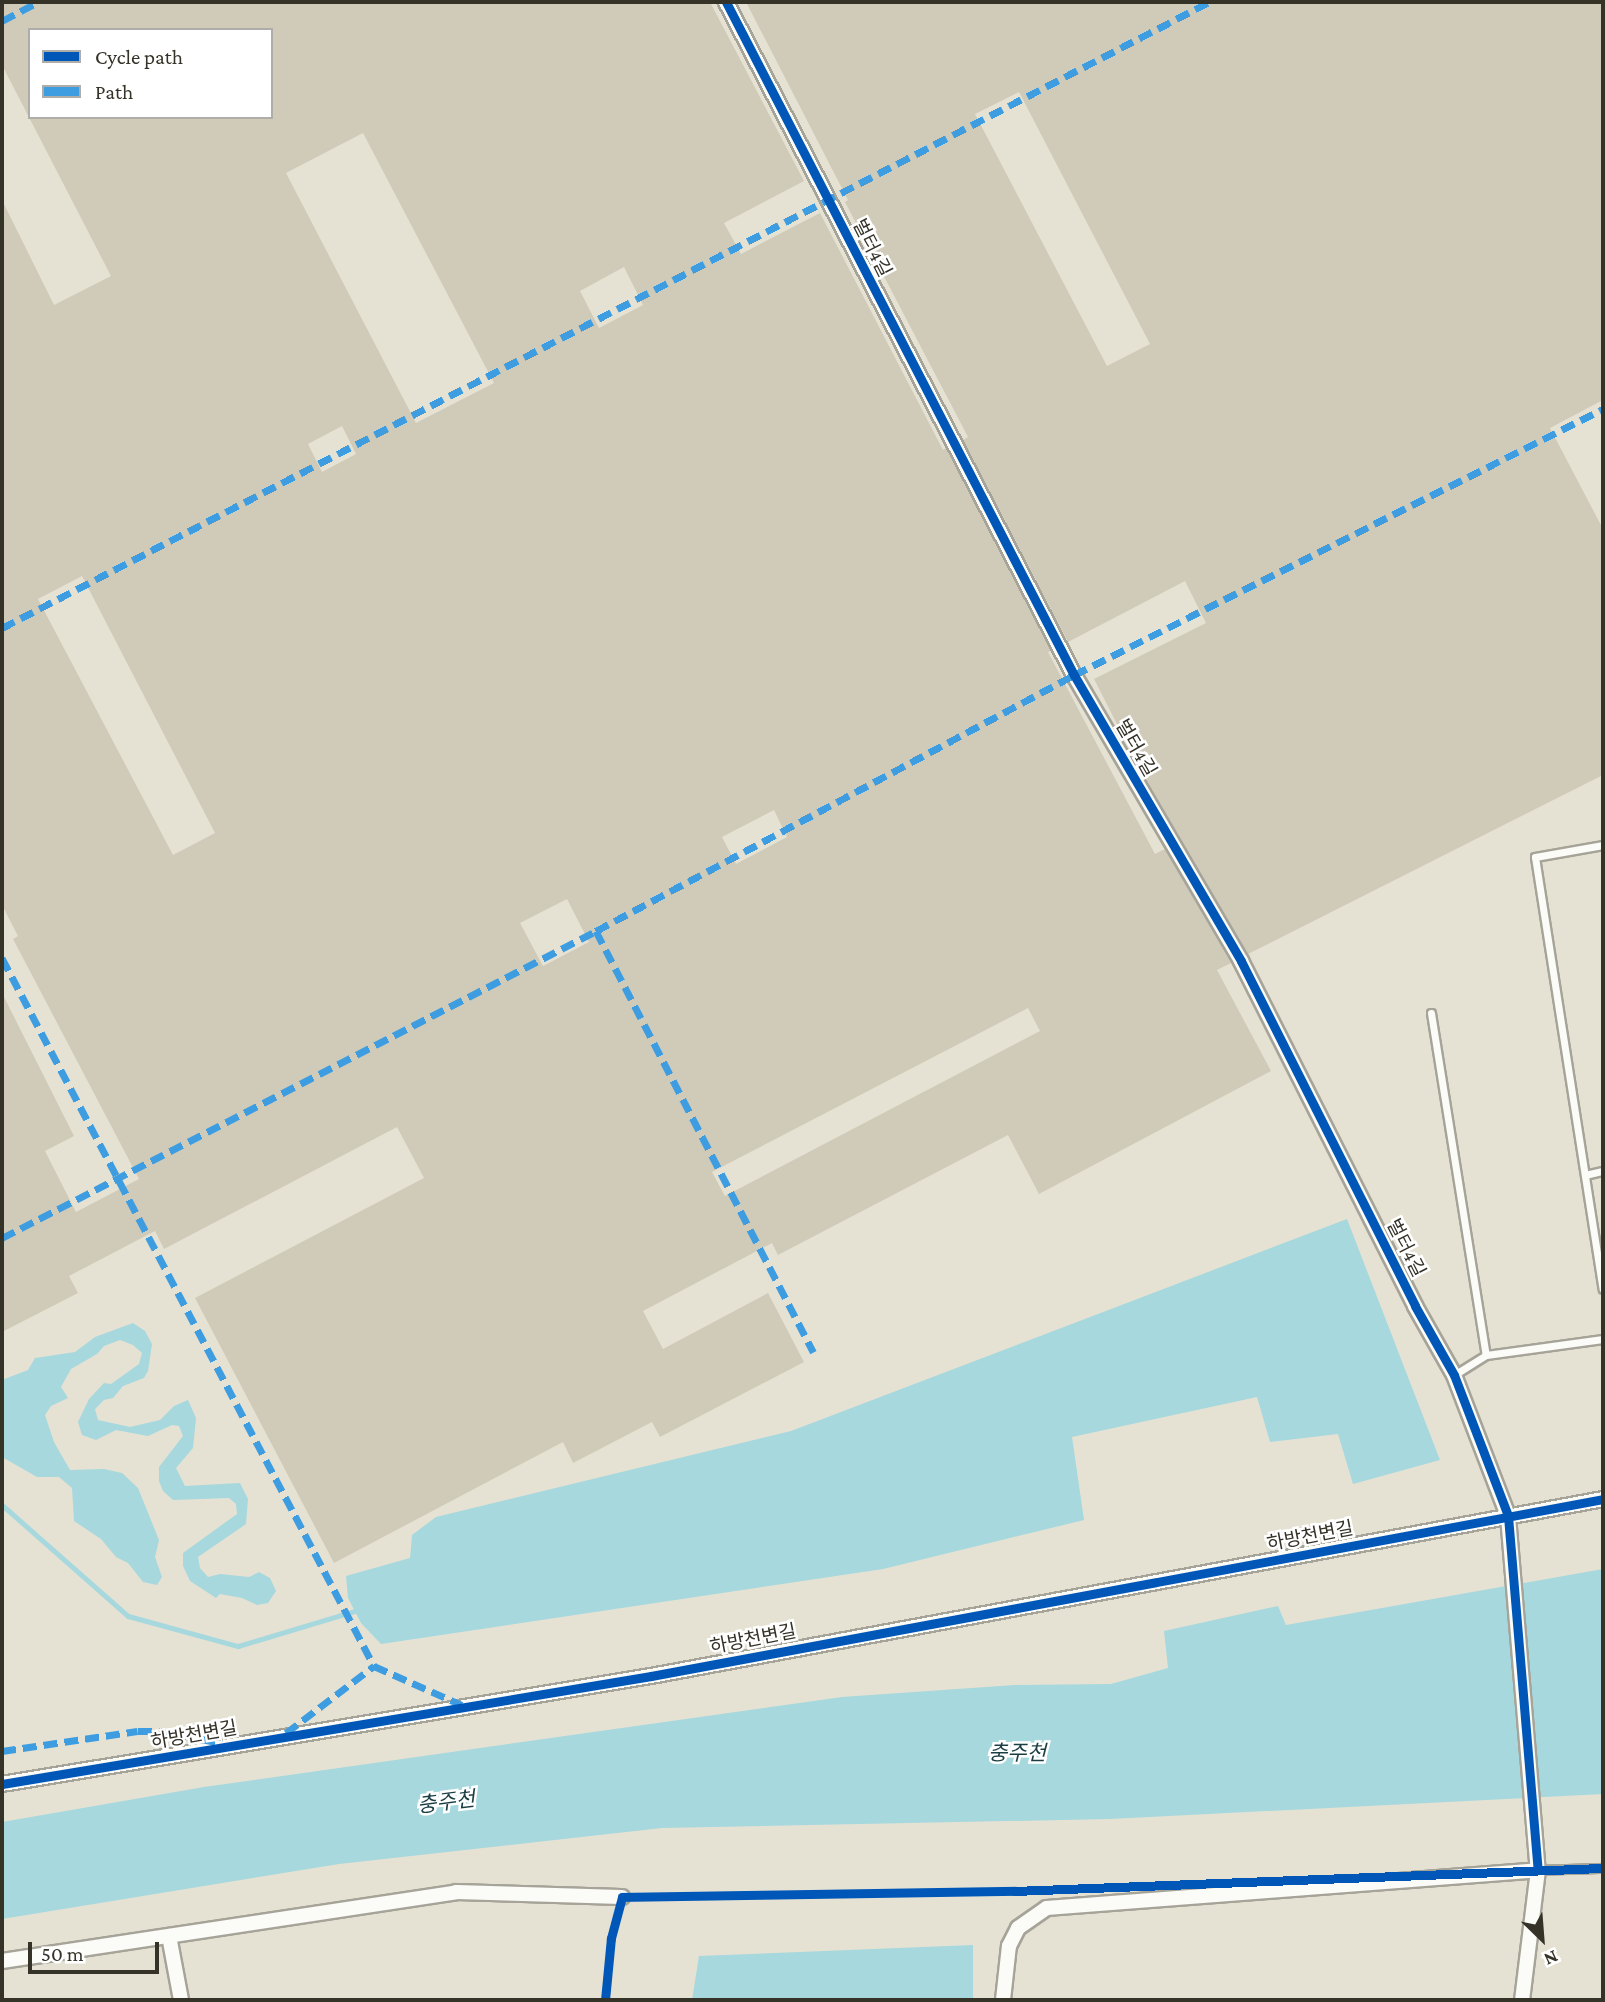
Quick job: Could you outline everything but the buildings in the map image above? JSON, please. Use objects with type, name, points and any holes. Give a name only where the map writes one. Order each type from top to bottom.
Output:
[{"type":"street","name":"벌터4길","points":[[726,2],[1074,676],[1241,961],[1415,1306],[1454,1375],[1508,1516],[1538,1870],[1522,2000]]},
{"type":"street","name":"하방천변길","points":[[2,1784],[651,1676],[1603,1499]]},
{"type":"street","points":[[1003,2000],[1009,1946],[1018,1927],[1047,1908],[1538,1870]]},
{"type":"street","points":[[2,1961],[456,1892],[622,1898]]},
{"type":"street","points":[[169,1936],[181,2000]]},
{"type":"lane","points":[[1603,845],[1535,857],[1603,1289]]},
{"type":"lane","points":[[1431,1013],[1486,1355]]},
{"type":"lane","points":[[1584,1175],[1603,1171]]},
{"type":"lane","points":[[1454,1375],[1486,1355],[1603,1339]]},
{"type":"lane","points":[[1538,1870],[1603,1868]]},
{"type":"water","points":[[1347,1219],[1440,1460],[1353,1484],[1338,1434],[1270,1442],[1257,1397],[1072,1437],[1084,1520],[883,1569],[381,1644],[361,1623],[348,1598],[346,1576],[410,1558],[412,1535],[436,1517],[791,1431]]},
{"type":"water","points":[[133,1323],[145,1331],[152,1344],[148,1371],[144,1378],[123,1386],[113,1398],[104,1400],[95,1409],[98,1420],[130,1427],[160,1420],[174,1406],[188,1400],[196,1418],[193,1448],[176,1468],[185,1486],[240,1483],[248,1499],[246,1524],[198,1557],[200,1568],[208,1577],[220,1574],[249,1577],[259,1572],[270,1578],[276,1591],[268,1603],[257,1605],[242,1598],[220,1594],[216,1598],[190,1581],[183,1566],[183,1553],[237,1514],[236,1504],[229,1498],[173,1500],[163,1491],[159,1481],[159,1467],[183,1436],[179,1426],[172,1425],[148,1436],[116,1430],[96,1440],[82,1435],[78,1422],[89,1399],[104,1383],[111,1384],[139,1364],[142,1353],[133,1345],[120,1340],[104,1346],[97,1354],[71,1369],[61,1387],[68,1398],[51,1406],[45,1415],[54,1442],[70,1470],[104,1469],[122,1473],[138,1488],[159,1540],[155,1557],[162,1577],[157,1585],[143,1582],[128,1563],[116,1557],[101,1539],[74,1521],[72,1488],[59,1477],[37,1477],[2,1457],[2,1380],[28,1370],[35,1358],[75,1352],[95,1337]]},
{"type":"water","name":"충주천","points":[[1603,1569],[1603,1794],[1110,1819],[662,1828],[339,1864],[2,1919],[2,1822],[204,1787],[842,1697],[1015,1685],[1111,1684],[1168,1668],[1164,1631],[1278,1606],[1286,1625]]},
{"type":"water","points":[[973,1945],[973,2000],[692,2000],[699,1956]]},
{"type":"waterway","points":[[2,1505],[128,1616],[238,1646],[355,1611]]},
{"type":"marked path","points":[[2,21],[38,2]]},
{"type":"marked path","points":[[2,628],[1209,2]]},
{"type":"marked path","points":[[2,1238],[596,931],[1074,675],[1603,409]]},
{"type":"marked path","points":[[596,931],[813,1352]]},
{"type":"marked path","points":[[2,958],[374,1666]]},
{"type":"marked path","points":[[286,1733],[374,1666],[462,1705]]},
{"type":"marked path","points":[[2,1751],[138,1731],[160,1731],[222,1743]]},
{"type":"cycle path","points":[[726,2],[1074,675],[1241,961],[1415,1306],[1454,1375],[1508,1516],[1538,1870]]},
{"type":"cycle path","points":[[2,1784],[651,1676],[1603,1499]]},
{"type":"cycle path","points":[[605,2000],[611,1938],[622,1897],[1014,1891],[1603,1868]]}]
